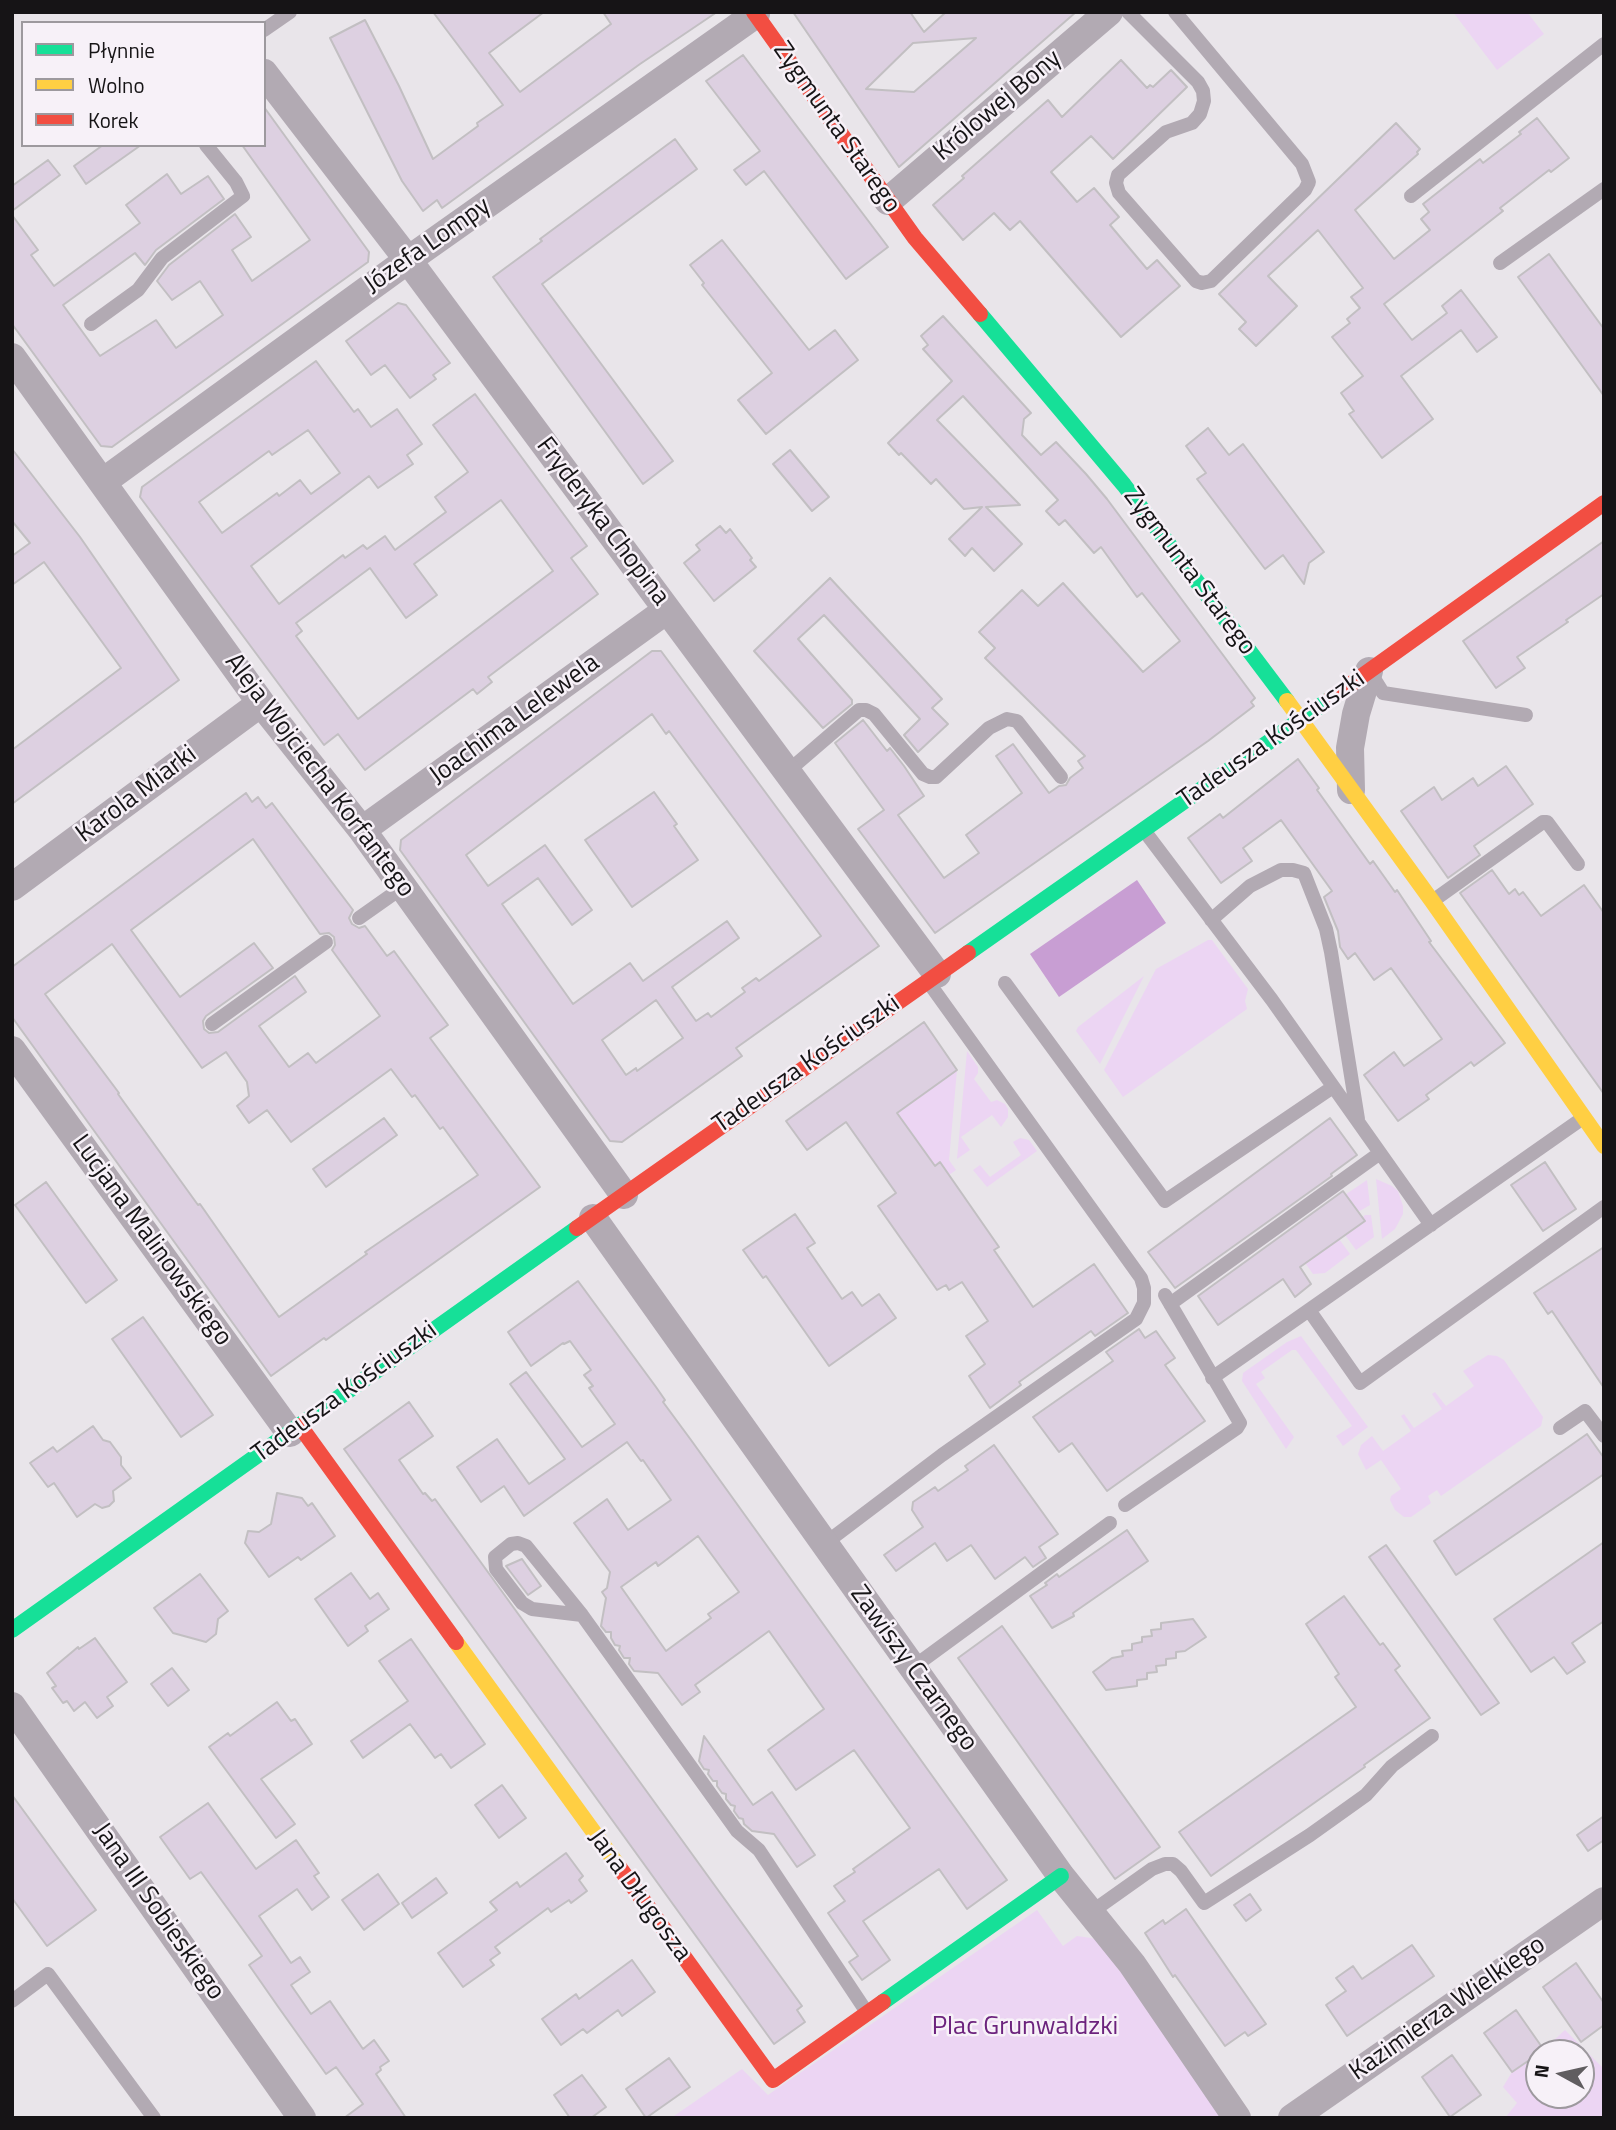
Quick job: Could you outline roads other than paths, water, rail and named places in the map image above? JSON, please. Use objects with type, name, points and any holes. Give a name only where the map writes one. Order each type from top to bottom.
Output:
[{"type":"street","name":"Królowej Bony","points":[[888,201],[1108,12]]},
{"type":"street","name":"Zygmunta Starego","points":[[755,13],[915,238],[1124,485],[1301,720],[1604,1146]]},
{"type":"street","name":"Józefa Lompy","points":[[104,481],[755,13]]},
{"type":"street","name":"Fryderyka Chopina","points":[[266,76],[408,260],[787,772],[932,977]]},
{"type":"street","name":"Aleja Wojciecha Korfantego","points":[[12,357],[104,481],[261,703],[362,830],[624,1195]]},
{"type":"street","name":"Tadeusza Kościuszki","points":[[12,1630],[320,1409],[1301,720],[1604,503]]},
{"type":"street","name":"Joachima Lelewela","points":[[362,830],[667,610]]},
{"type":"street","points":[[1351,790],[1350,748],[1356,713],[1369,671]]},
{"type":"street","name":"Karola Miarki","points":[[12,887],[261,703]]},
{"type":"street","name":"Lucjana Malinowskiego","points":[[12,1050],[295,1429]]},
{"type":"street","name":"Zawiszy Czarnego","points":[[593,1218],[823,1545],[1061,1876],[1132,1964],[1237,2118]]},
{"type":"street","name":"Jana Długosza","points":[[295,1429],[773,2080],[1061,1876]]},
{"type":"street","name":"Jana III Sobieskiego","points":[[12,1706],[302,2118]]},
{"type":"street","name":"Kazimierza Wielkiego","points":[[1292,2118],[1604,1900]]},
{"type":"lane","points":[[266,29],[290,12]]},
{"type":"lane","points":[[1128,12],[1198,82],[1204,101],[1200,114],[1192,123],[1166,132],[1118,175],[1116,183],[1119,193],[1196,281],[1202,283],[1211,281],[1305,190],[1309,182],[1302,164],[1175,12]]},
{"type":"lane","points":[[1411,196],[1604,44]]},
{"type":"lane","points":[[91,324],[138,290],[162,258],[243,196],[236,182],[208,147]]},
{"type":"lane","points":[[1500,263],[1604,189]]},
{"type":"lane","points":[[1369,671],[1383,693],[1526,715]]},
{"type":"lane","points":[[787,772],[859,710],[866,710],[874,714],[923,774],[930,777],[936,777],[989,728],[1007,719],[1017,721],[1061,777]]},
{"type":"lane","points":[[1432,901],[1543,822],[1547,822],[1578,864]]},
{"type":"lane","points":[[1144,830],[1359,1122],[1431,1225]]},
{"type":"lane","points":[[1211,920],[1250,886],[1281,870],[1304,873],[1318,907],[1331,952],[1359,1122]]},
{"type":"lane","points":[[359,918],[403,887]]},
{"type":"lane","points":[[212,1024],[326,942]]},
{"type":"lane","points":[[823,1545],[942,1455],[1136,1320],[1144,1303],[1141,1278],[932,977]]},
{"type":"lane","points":[[1005,983],[1165,1201],[1333,1087]]},
{"type":"lane","points":[[1212,1378],[1584,1117]]},
{"type":"lane","points":[[1125,1505],[1237,1428],[1240,1423],[1167,1299],[1380,1153]]},
{"type":"lane","points":[[1309,1310],[1360,1383],[1604,1207]]},
{"type":"lane","points":[[1560,1428],[1585,1411],[1604,1436]]},
{"type":"lane","points":[[912,1668],[1110,1523]]},
{"type":"lane","points":[[582,1615],[532,1609],[522,1603],[496,1569],[495,1557],[511,1544],[518,1542],[526,1546],[582,1615],[737,1831],[759,1850],[867,2013]]},
{"type":"lane","points":[[1090,1913],[1152,1869],[1164,1864],[1173,1864],[1181,1871],[1204,1903],[1310,1835],[1366,1795],[1392,1766],[1432,1736]]},
{"type":"lane","points":[[12,2001],[48,1974],[154,2118]]},
{"type":"park label","name":"Plac Grunwaldzki","points":[[1025,2028]]}]
